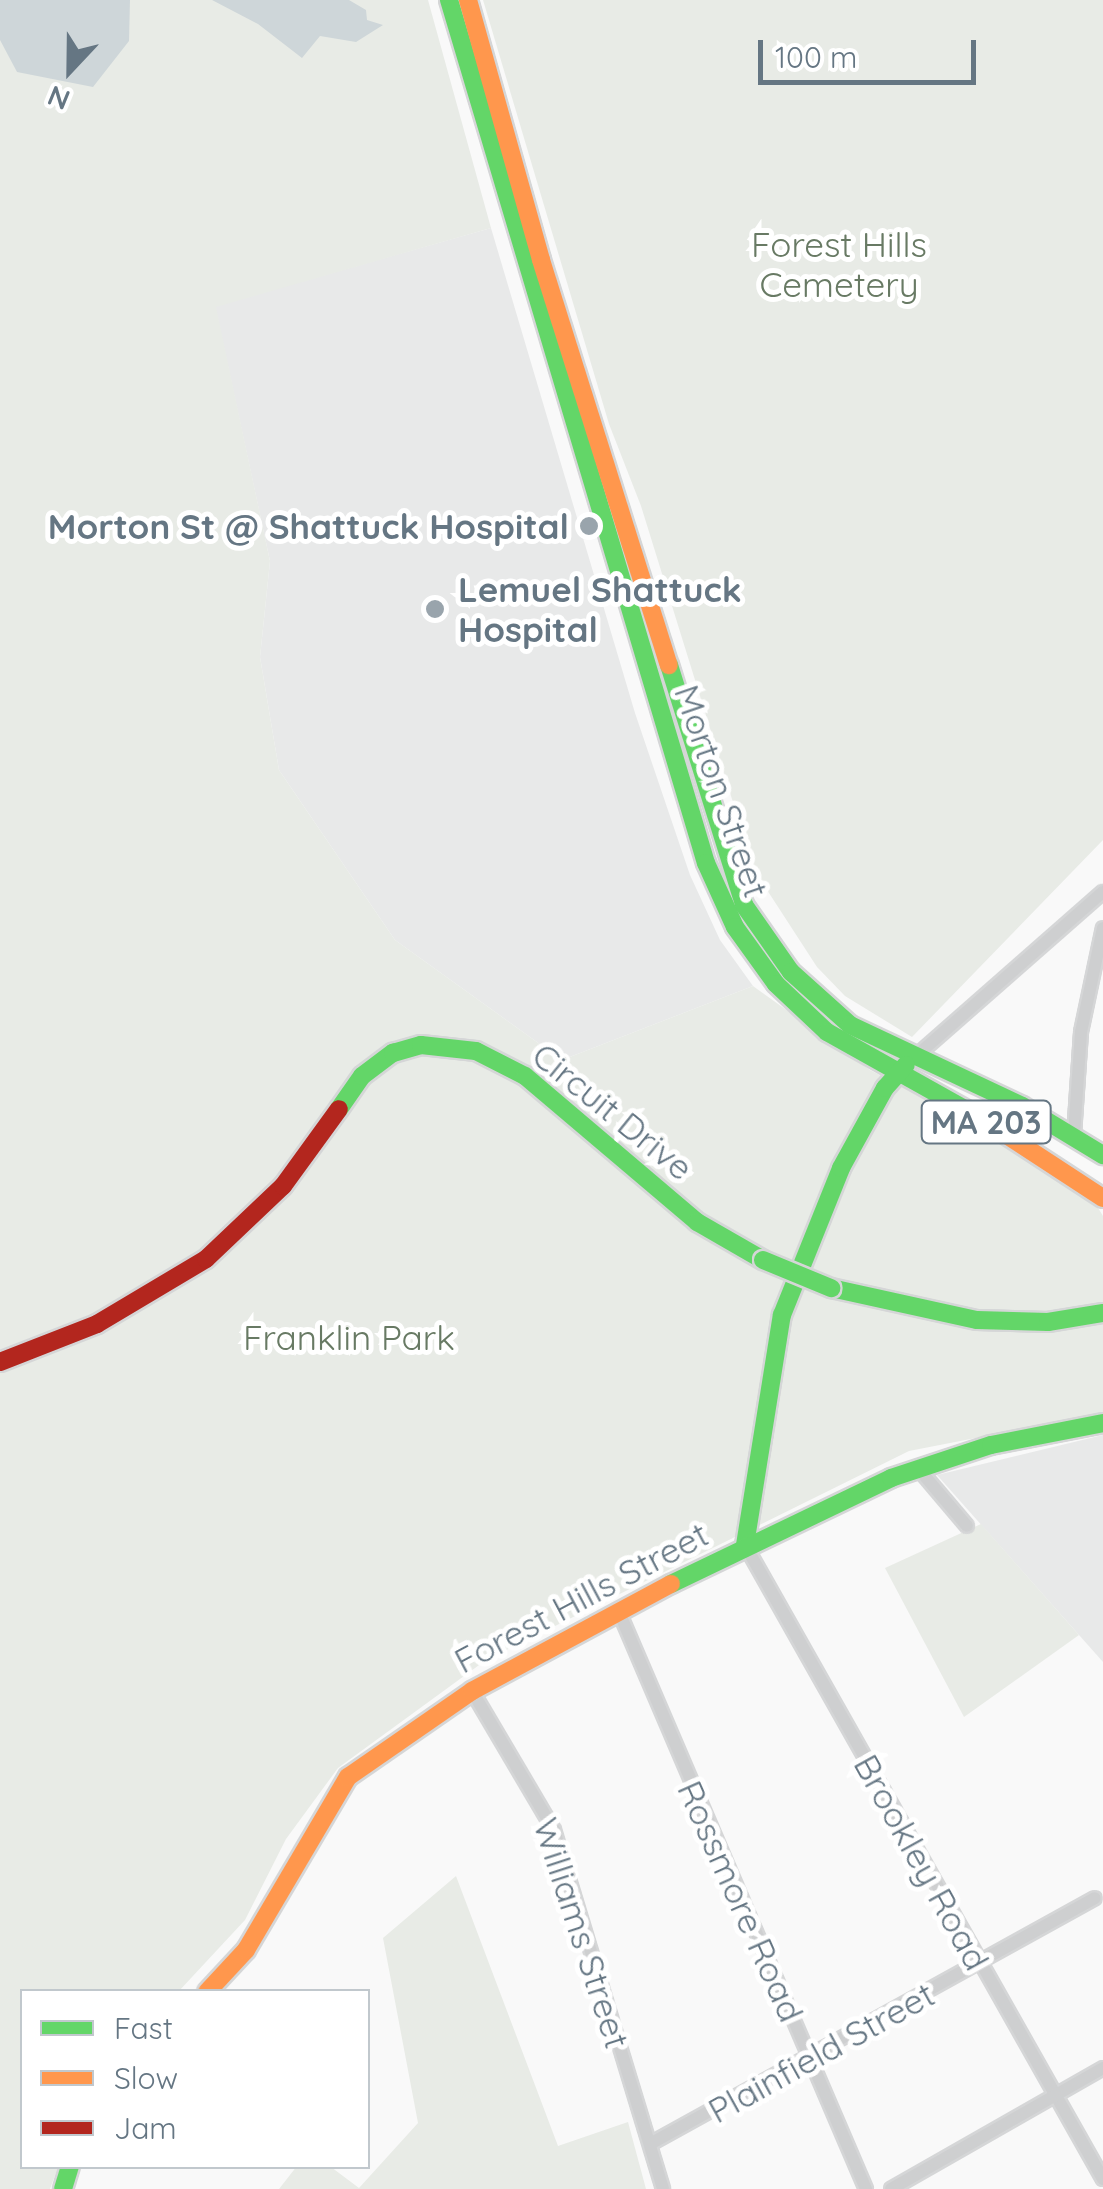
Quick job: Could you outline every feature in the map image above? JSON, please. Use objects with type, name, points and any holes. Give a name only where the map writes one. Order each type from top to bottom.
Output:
[{"type":"main road","name":"Morton Street","points":[[449,0],[524,268],[712,880],[745,945],[784,993],[827,1032],[896,1074],[1028,1144],[1103,1198]]},
{"type":"main road","name":"Morton Street","points":[[468,0],[541,260],[732,879],[764,938],[814,996],[869,1038],[1009,1099],[1103,1156]]},
{"type":"main road","name":"Circuit Drive","points":[[0,1362],[97,1324],[216,1251],[283,1186],[362,1076],[411,1046],[476,1051],[525,1076],[696,1222],[762,1260],[831,1288],[962,1318],[1048,1322],[1103,1313]]},
{"type":"main road","points":[[744,1544],[782,1315],[832,1188],[896,1074],[913,1059]]},
{"type":"main road","name":"Forest Hills Street","points":[[211,1989],[246,1950],[348,1777],[472,1691],[744,1544],[917,1467],[1103,1424]]},
{"type":"street","points":[[913,1059],[1103,892]]},
{"type":"street","points":[[1074,1135],[1081,1032],[1103,928]]},
{"type":"street","points":[[917,1467],[967,1526]]},
{"type":"street","name":"Brookley Road","points":[[744,1544],[1055,2097],[1101,2171]]},
{"type":"street","name":"Rossmore Road","points":[[619,1612],[866,2189]]},
{"type":"street","name":"Williams Street","points":[[472,1691],[554,1830],[663,2189]]},
{"type":"street","name":"Plainfield Street","points":[[650,2144],[1094,1898]]},
{"type":"street","points":[[891,2189],[1103,2068]]},
{"type":"shaded area","points":[[0,0],[130,0],[129,41],[93,87],[17,72],[0,40]]},
{"type":"shaded area","points":[[212,0],[349,0],[366,10],[367,20],[383,25],[356,42],[320,36],[302,58],[258,24]]},
{"type":"shaded area","name":"Lemuel Shattuck Hospital","points":[[491,228],[635,713],[690,875],[720,940],[753,986],[562,1060],[395,940],[279,770],[260,657],[270,561],[215,306]]},
{"type":"shaded area","points":[[1103,1435],[1103,1662],[937,1475]]},
{"type":"green space","name":"Franklin Park","points":[[0,0],[428,0],[491,228],[216,307],[270,561],[260,657],[279,770],[395,940],[562,1060],[753,986],[870,1070],[1023,1151],[1092,1198],[1103,1216],[1103,1413],[909,1451],[486,1660],[338,1768],[286,1839],[245,1920],[181,1989],[20,1989],[20,2169],[57,2169],[50,2189],[0,2189]]},
{"type":"green space","name":"Forest Hills Cemetery","points":[[483,0],[1103,0],[1103,840],[912,1037],[845,996],[817,967],[754,870],[641,506],[609,424]]},
{"type":"green space","points":[[981,1524],[1079,1635],[964,1717],[885,1568]]},
{"type":"green space","points":[[456,1876],[558,2146],[628,2122],[646,2189],[279,2189],[295,2169],[334,2169],[359,2188],[418,2123],[383,1938]]},
{"type":"traffic: fast","points":[[449,0],[706,863],[735,927],[776,984],[827,1032],[979,1117]]},
{"type":"traffic: fast","points":[[669,665],[744,905],[791,972],[850,1025],[1022,1106],[1103,1155]]},
{"type":"traffic: fast","points":[[339,1109],[362,1076],[393,1053],[421,1045],[476,1051],[525,1076],[697,1222],[763,1260]]},
{"type":"traffic: fast","points":[[745,1545],[782,1315],[841,1168],[885,1088],[906,1065]]},
{"type":"traffic: fast","points":[[763,1260],[831,1288]]},
{"type":"traffic: fast","points":[[831,1288],[977,1320],[1048,1322],[1103,1313]]},
{"type":"traffic: fast","points":[[671,1584],[891,1478],[991,1445],[1103,1423]]},
{"type":"traffic: fast","points":[[63,2189],[69,2169]]},
{"type":"traffic: slow","points":[[468,0],[541,260],[669,665]]},
{"type":"traffic: slow","points":[[979,1117],[1103,1198]]},
{"type":"traffic: slow","points":[[210,1989],[246,1950],[348,1777],[472,1691],[671,1584]]},
{"type":"traffic: jam","points":[[0,1362],[97,1324],[206,1259],[283,1186],[339,1109]]},
{"type":"place","name":"Morton St @ Shattuck Hospital","points":[[589,526]]},
{"type":"place","name":"Lemuel Shattuck Hospital","points":[[435,609]]}]
